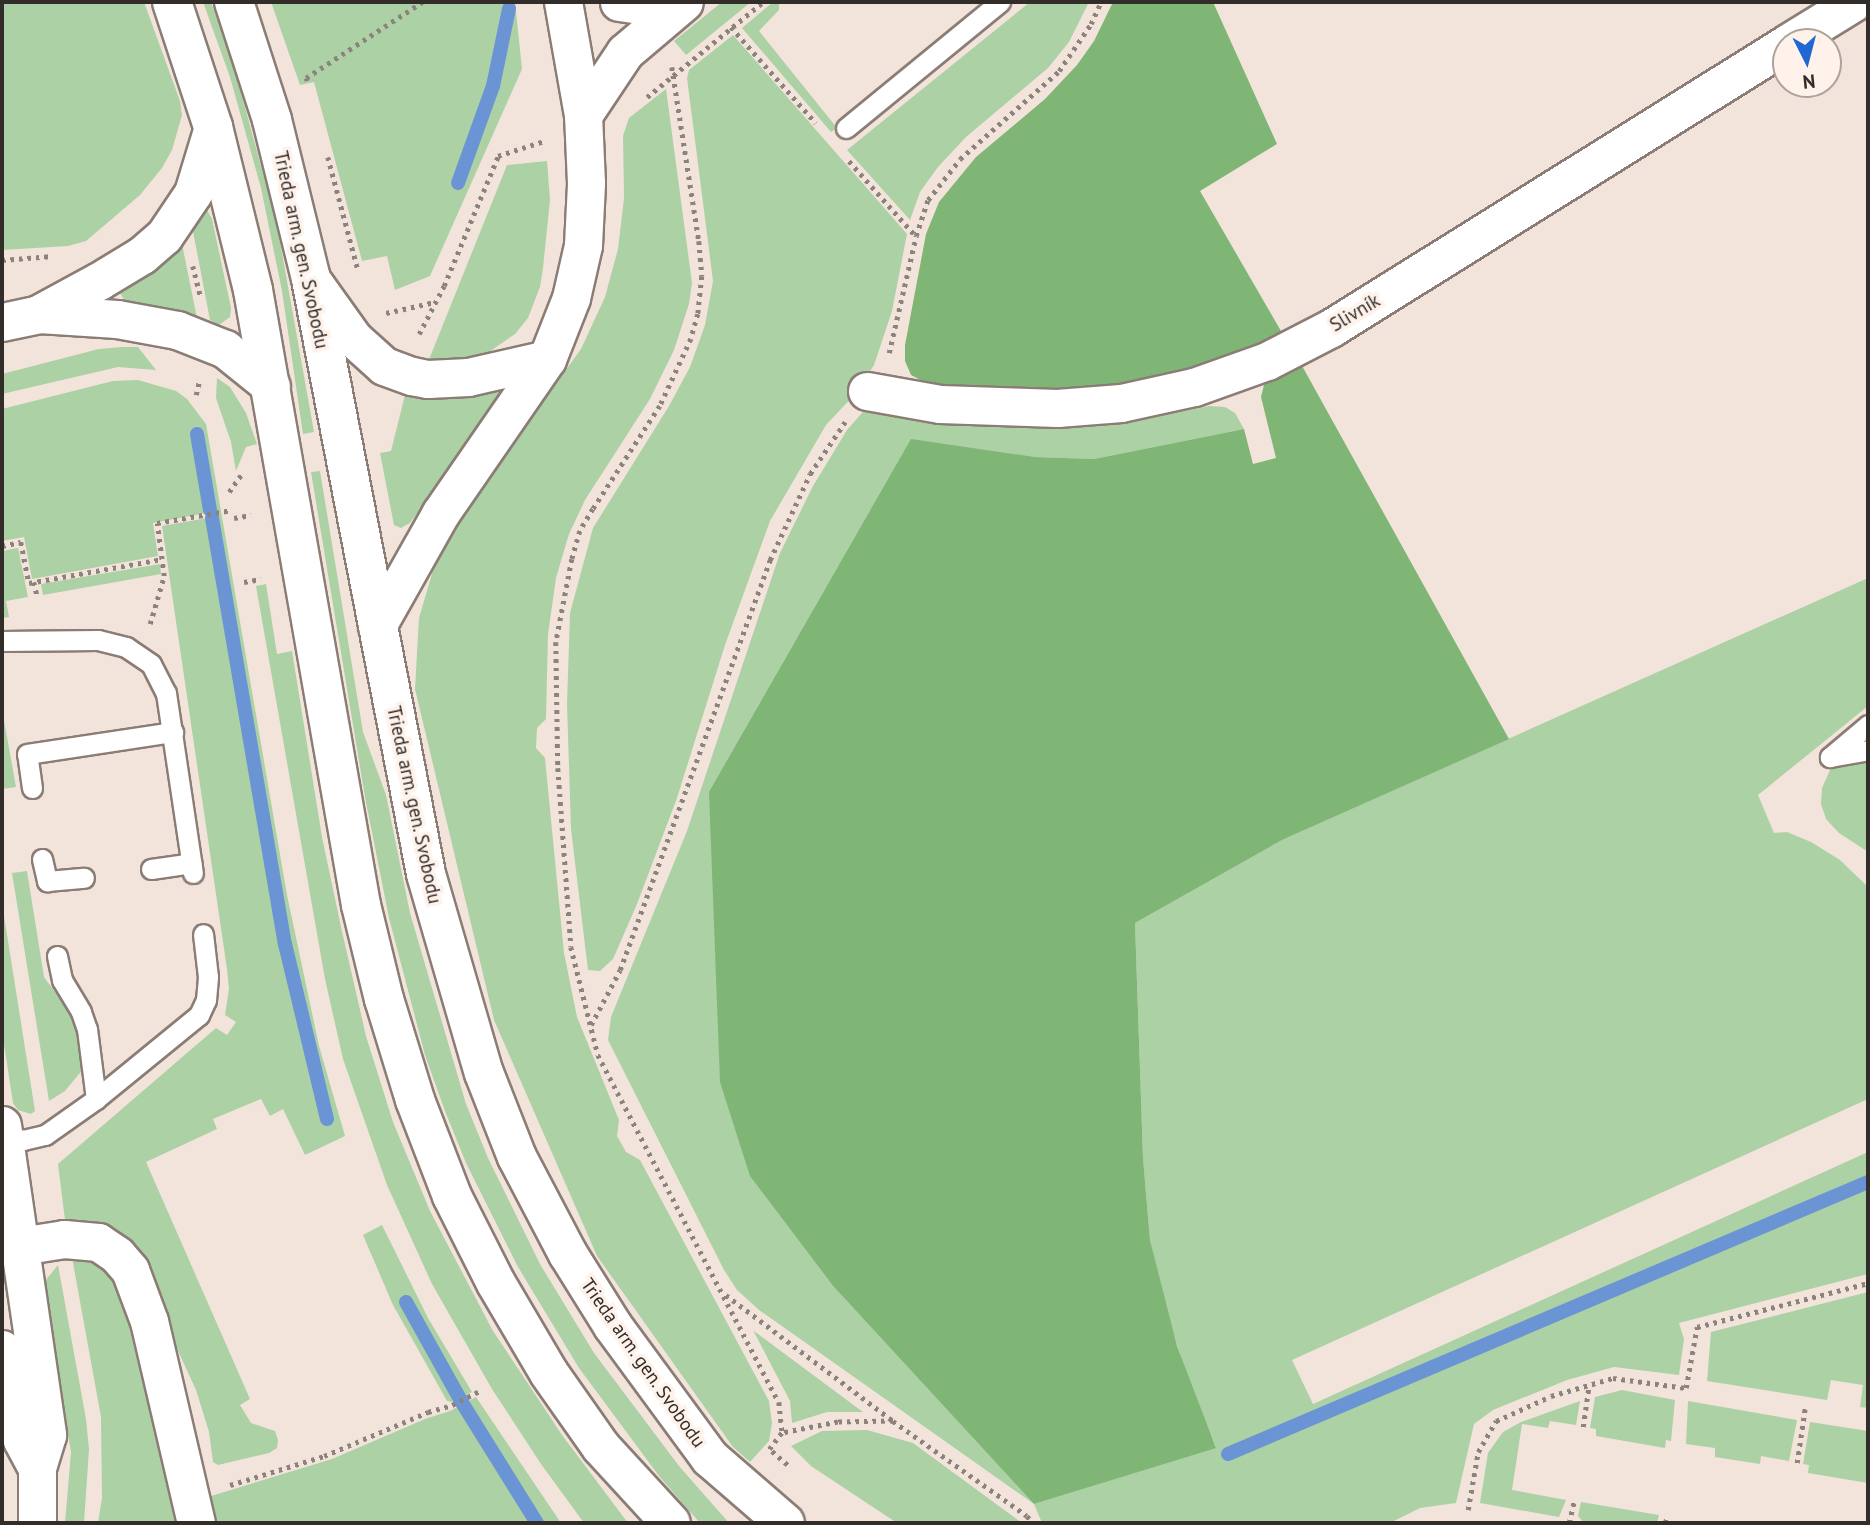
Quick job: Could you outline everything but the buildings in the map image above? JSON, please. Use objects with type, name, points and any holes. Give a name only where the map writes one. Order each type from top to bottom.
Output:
[{"type":"street","points":[[172,2],[214,127],[253,290],[361,905],[384,999],[415,1100],[452,1196],[496,1283],[549,1373],[601,1447],[671,1523]]},
{"type":"street","name":"Trieda arm. gen. Svobodu","points":[[234,2],[272,120],[311,279],[426,874],[484,1073],[517,1157],[568,1254],[613,1326],[710,1458],[785,1523]]},
{"type":"street","points":[[377,626],[440,514],[547,359],[571,298],[583,244],[586,183],[583,115],[563,2]]},
{"type":"street","points":[[618,2],[647,6],[659,13]]},
{"type":"street","points":[[583,115],[613,66],[659,13],[684,2]]},
{"type":"street","name":"Slivník","points":[[1812,28],[1854,2]]},
{"type":"street","name":"Slivník","points":[[867,391],[940,404],[1057,408],[1121,403],[1194,387],[1267,361],[1331,328],[1772,53]]},
{"type":"street","points":[[13,318],[99,281],[142,255],[164,236],[193,193],[214,127]]},
{"type":"street","points":[[311,279],[354,339],[384,366],[404,374],[428,379],[468,377],[547,359]]},
{"type":"street","points":[[13,318],[140,322],[193,335],[225,349],[271,386]]},
{"type":"street","points":[[2,1131],[47,1435],[37,1468],[37,1523]]},
{"type":"street","points":[[20,1246],[64,1239],[98,1242],[117,1255],[130,1270],[149,1321],[193,1509]]},
{"type":"street","points":[[2,1349],[15,1419],[22,1440],[37,1468]]},
{"type":"lane","points":[[846,128],[1000,2]]},
{"type":"lane","points":[[2,641],[98,640],[126,647],[140,655],[160,676],[173,732],[192,868],[151,869]]},
{"type":"lane","points":[[1868,724],[1830,757],[1868,750]]},
{"type":"lane","points":[[32,789],[27,754],[173,732]]},
{"type":"lane","points":[[42,859],[44,875],[50,888],[84,878]]},
{"type":"lane","points":[[2,1131],[23,1140],[45,1135],[96,1099],[199,1015],[206,1000],[208,977],[203,934]]},
{"type":"lane","points":[[57,956],[62,980],[81,1012],[87,1029],[96,1099]]},
{"type":"path","points":[[307,83],[306,78],[422,2]]},
{"type":"path","points":[[644,99],[763,2]]},
{"type":"path","points":[[867,391],[889,353],[897,328],[916,236],[928,200],[960,159],[1059,71],[1091,23],[1101,2]]},
{"type":"path","points":[[659,13],[675,76],[702,276],[698,314],[691,339],[660,406],[580,531],[563,592],[556,642],[558,768],[571,947],[598,1055],[779,1402],[782,1433],[770,1450]]},
{"type":"path","points":[[731,27],[772,73]]},
{"type":"path","points":[[414,344],[499,156],[544,141]]},
{"type":"path","points":[[324,144],[360,279]]},
{"type":"path","points":[[400,310],[435,302]]},
{"type":"path","points":[[590,1026],[620,970],[770,559],[810,474],[842,427]]},
{"type":"path","points":[[140,655],[164,576],[158,523],[232,510]]},
{"type":"path","points":[[234,518],[245,516]]},
{"type":"path","points":[[2,546],[21,542],[29,583],[162,559]]},
{"type":"path","points":[[34,582],[37,595]]},
{"type":"path","points":[[1468,1510],[1478,1452],[1496,1421],[1551,1396],[1614,1378],[1686,1388],[1697,1327],[1868,1283]]},
{"type":"path","points":[[722,1292],[1033,1523]]},
{"type":"path","points":[[1583,1427],[1589,1385]]},
{"type":"path","points":[[193,1509],[428,1412],[452,1405],[481,1390]]},
{"type":"path","points":[[1797,1463],[1805,1408]]},
{"type":"path","points":[[782,1433],[838,1422],[893,1421]]},
{"type":"path","points":[[1569,1523],[1574,1501]]},
{"type":"green space","points":[[2,2],[144,2],[180,101],[182,115],[172,150],[162,168],[140,195],[86,241],[68,246],[2,250]]},
{"type":"green space","points":[[203,2],[211,2],[236,74],[277,225],[314,432],[303,434],[282,291],[261,188],[230,77]]},
{"type":"green space","points":[[271,2],[515,2],[522,69],[430,276],[395,290],[387,256],[362,261],[314,82],[300,85]]},
{"type":"green space","points":[[722,2],[751,2],[686,55],[674,41]]},
{"type":"green space","points":[[773,2],[779,2],[779,10],[759,31],[837,128],[831,132],[742,28]]},
{"type":"green space","points":[[1030,2],[1089,2],[1069,42],[1048,68],[966,137],[938,167],[920,192],[910,220],[847,150]]},
{"type":"green space","points":[[1113,2],[1213,2],[1277,144],[1200,191],[1285,338],[1177,376],[1104,386],[1035,391],[930,385],[911,375],[905,361],[905,345],[926,234],[939,202],[976,157],[1045,99],[1077,65],[1094,41]]},
{"type":"green space","points":[[733,35],[907,234],[892,311],[874,365],[856,393],[826,425],[770,521],[725,645],[677,798],[637,904],[613,959],[600,971],[588,970],[571,829],[567,704],[570,613],[593,528],[669,406],[690,367],[705,325],[713,281],[687,78],[689,70]]},
{"type":"green space","points":[[666,89],[692,283],[689,304],[674,350],[650,399],[585,500],[569,534],[556,578],[548,634],[546,719],[537,728],[536,748],[545,758],[564,953],[577,1017],[619,1120],[617,1136],[626,1152],[640,1160],[769,1401],[772,1423],[769,1441],[750,1462],[733,1447],[597,1256],[494,1020],[415,689],[419,618],[434,567],[456,522],[581,349],[605,297],[618,249],[624,198],[623,136],[629,118]]},
{"type":"green space","points":[[547,161],[550,200],[543,268],[540,287],[528,318],[515,334],[489,352],[469,360],[428,362],[507,165]]},
{"type":"green space","points":[[206,208],[212,219],[231,308],[230,317],[219,325],[210,320],[191,221],[199,210]]},
{"type":"green space","points":[[180,234],[197,318],[129,307],[120,293],[159,259]]},
{"type":"green space","points":[[138,347],[156,370],[118,367],[2,394],[2,374],[99,349]]},
{"type":"green space","points":[[1301,364],[1509,739],[1282,840],[1135,923],[1143,1158],[1150,1240],[1177,1346],[1216,1448],[1034,1504],[834,1287],[750,1176],[720,1082],[709,792],[911,439],[1034,457],[1094,459],[1244,429],[1253,464],[1276,458],[1261,397],[1264,385]]},
{"type":"green space","points":[[217,378],[230,387],[246,413],[257,444],[246,447],[236,471],[231,442],[216,398]]},
{"type":"green space","points":[[138,380],[176,391],[187,399],[206,424],[287,895],[319,1046],[345,1136],[305,1155],[283,1109],[270,1116],[261,1099],[213,1119],[217,1129],[146,1162],[250,1399],[240,1405],[251,1423],[275,1431],[278,1440],[277,1448],[269,1453],[218,1465],[213,1462],[209,1432],[196,1390],[168,1329],[65,1220],[58,1164],[216,1028],[227,1035],[236,1022],[225,1015],[229,989],[227,969],[162,526],[207,518],[206,513],[153,523],[158,556],[32,579],[24,537],[2,541],[2,409],[113,381]]},
{"type":"green space","points":[[511,383],[410,523],[401,528],[394,525],[380,453],[391,451],[406,391],[452,396]]},
{"type":"green space","points":[[870,404],[1000,426],[1053,429],[1131,422],[1209,406],[1225,407],[1235,413],[1244,429],[1094,459],[1034,457],[834,1287],[1034,1504],[759,1310],[737,1290],[724,1270],[608,1040],[611,1017],[687,831],[780,553],[813,486],[847,430]]},
{"type":"green space","points":[[320,471],[363,732],[386,795],[410,913],[466,1104],[488,1158],[540,1264],[594,1353],[679,1466],[729,1523],[700,1523],[659,1476],[579,1368],[518,1267],[466,1163],[445,1111],[425,1055],[389,918],[365,797],[311,472]]},
{"type":"green space","points":[[18,548],[28,597],[6,601],[9,617],[2,618],[2,551]]},
{"type":"green space","points":[[160,564],[161,574],[43,595],[41,584]]},
{"type":"green space","points":[[1868,578],[1868,706],[1758,795],[1774,833],[1787,832],[1811,842],[1840,860],[1868,887],[1868,1099],[1292,1360],[1313,1404],[1868,1152],[1868,1274],[1679,1323],[1684,1339],[1679,1375],[1614,1367],[1567,1380],[1493,1410],[1474,1424],[1456,1503],[1420,1508],[1390,1523],[1042,1523],[1034,1504],[1216,1447],[1190,1385],[1169,1320],[1150,1240],[1143,1158],[1135,923],[1282,840]]},
{"type":"green space","points":[[266,584],[277,654],[292,651],[322,837],[341,927],[366,1036],[393,1122],[430,1211],[493,1331],[562,1435],[628,1523],[584,1523],[541,1464],[492,1389],[432,1284],[387,1185],[343,1059],[325,979],[256,586]]},
{"type":"green space","points":[[2,709],[16,787],[2,789]]},
{"type":"green space","points":[[1868,756],[1868,852],[1839,833],[1826,819],[1821,804],[1822,788],[1831,768],[1843,760]]},
{"type":"green space","points":[[27,871],[44,977],[78,1024],[83,1069],[65,1091],[49,1101],[12,873]]},
{"type":"green space","points":[[2,903],[35,1111],[31,1114],[18,1110],[13,1103],[2,1031]]},
{"type":"green space","points":[[382,1225],[428,1318],[472,1392],[452,1402],[447,1401],[393,1305],[363,1235]]},
{"type":"green space","points":[[71,1252],[89,1254],[117,1277],[150,1411],[163,1439],[188,1523],[98,1523],[102,1498],[101,1417]]},
{"type":"green space","points":[[58,1265],[86,1419],[89,1449],[84,1523],[65,1523],[71,1452],[44,1294],[45,1281]]},
{"type":"green space","points":[[1868,1292],[1868,1408],[1860,1407],[1863,1385],[1831,1380],[1827,1400],[1707,1381],[1711,1332]]},
{"type":"green space","points":[[754,1331],[863,1412],[827,1412],[792,1423],[790,1401]]},
{"type":"green space","points":[[1622,1390],[1675,1400],[1671,1441],[1666,1440],[1665,1448],[1596,1436],[1596,1429],[1590,1428],[1595,1397]]},
{"type":"green space","points":[[476,1397],[561,1523],[204,1523],[198,1500],[332,1459],[450,1411]]},
{"type":"green space","points":[[1580,1401],[1576,1425],[1550,1421],[1548,1428],[1522,1424],[1512,1490],[1566,1500],[1559,1517],[1480,1503],[1488,1453],[1503,1432],[1521,1422]]},
{"type":"green space","points":[[1688,1401],[1797,1420],[1789,1461],[1761,1456],[1760,1464],[1715,1457],[1715,1448],[1686,1444]]},
{"type":"green space","points":[[1810,1422],[1868,1431],[1868,1483],[1808,1473],[1809,1465],[1803,1464]]},
{"type":"green space","points":[[867,1430],[913,1443],[1022,1523],[897,1523],[811,1466],[791,1446],[822,1431]]},
{"type":"green space","points":[[1581,1502],[1659,1515],[1657,1523],[1583,1522],[1578,1516]]},
{"type":"waterway","points":[[458,183],[493,86],[509,9]]},
{"type":"waterway","points":[[197,434],[210,510]]},
{"type":"waterway","points":[[212,518],[285,944],[327,1119]]},
{"type":"waterway","points":[[1228,1454],[1868,1182]]},
{"type":"waterway","points":[[406,1302],[461,1401],[537,1523]]}]
